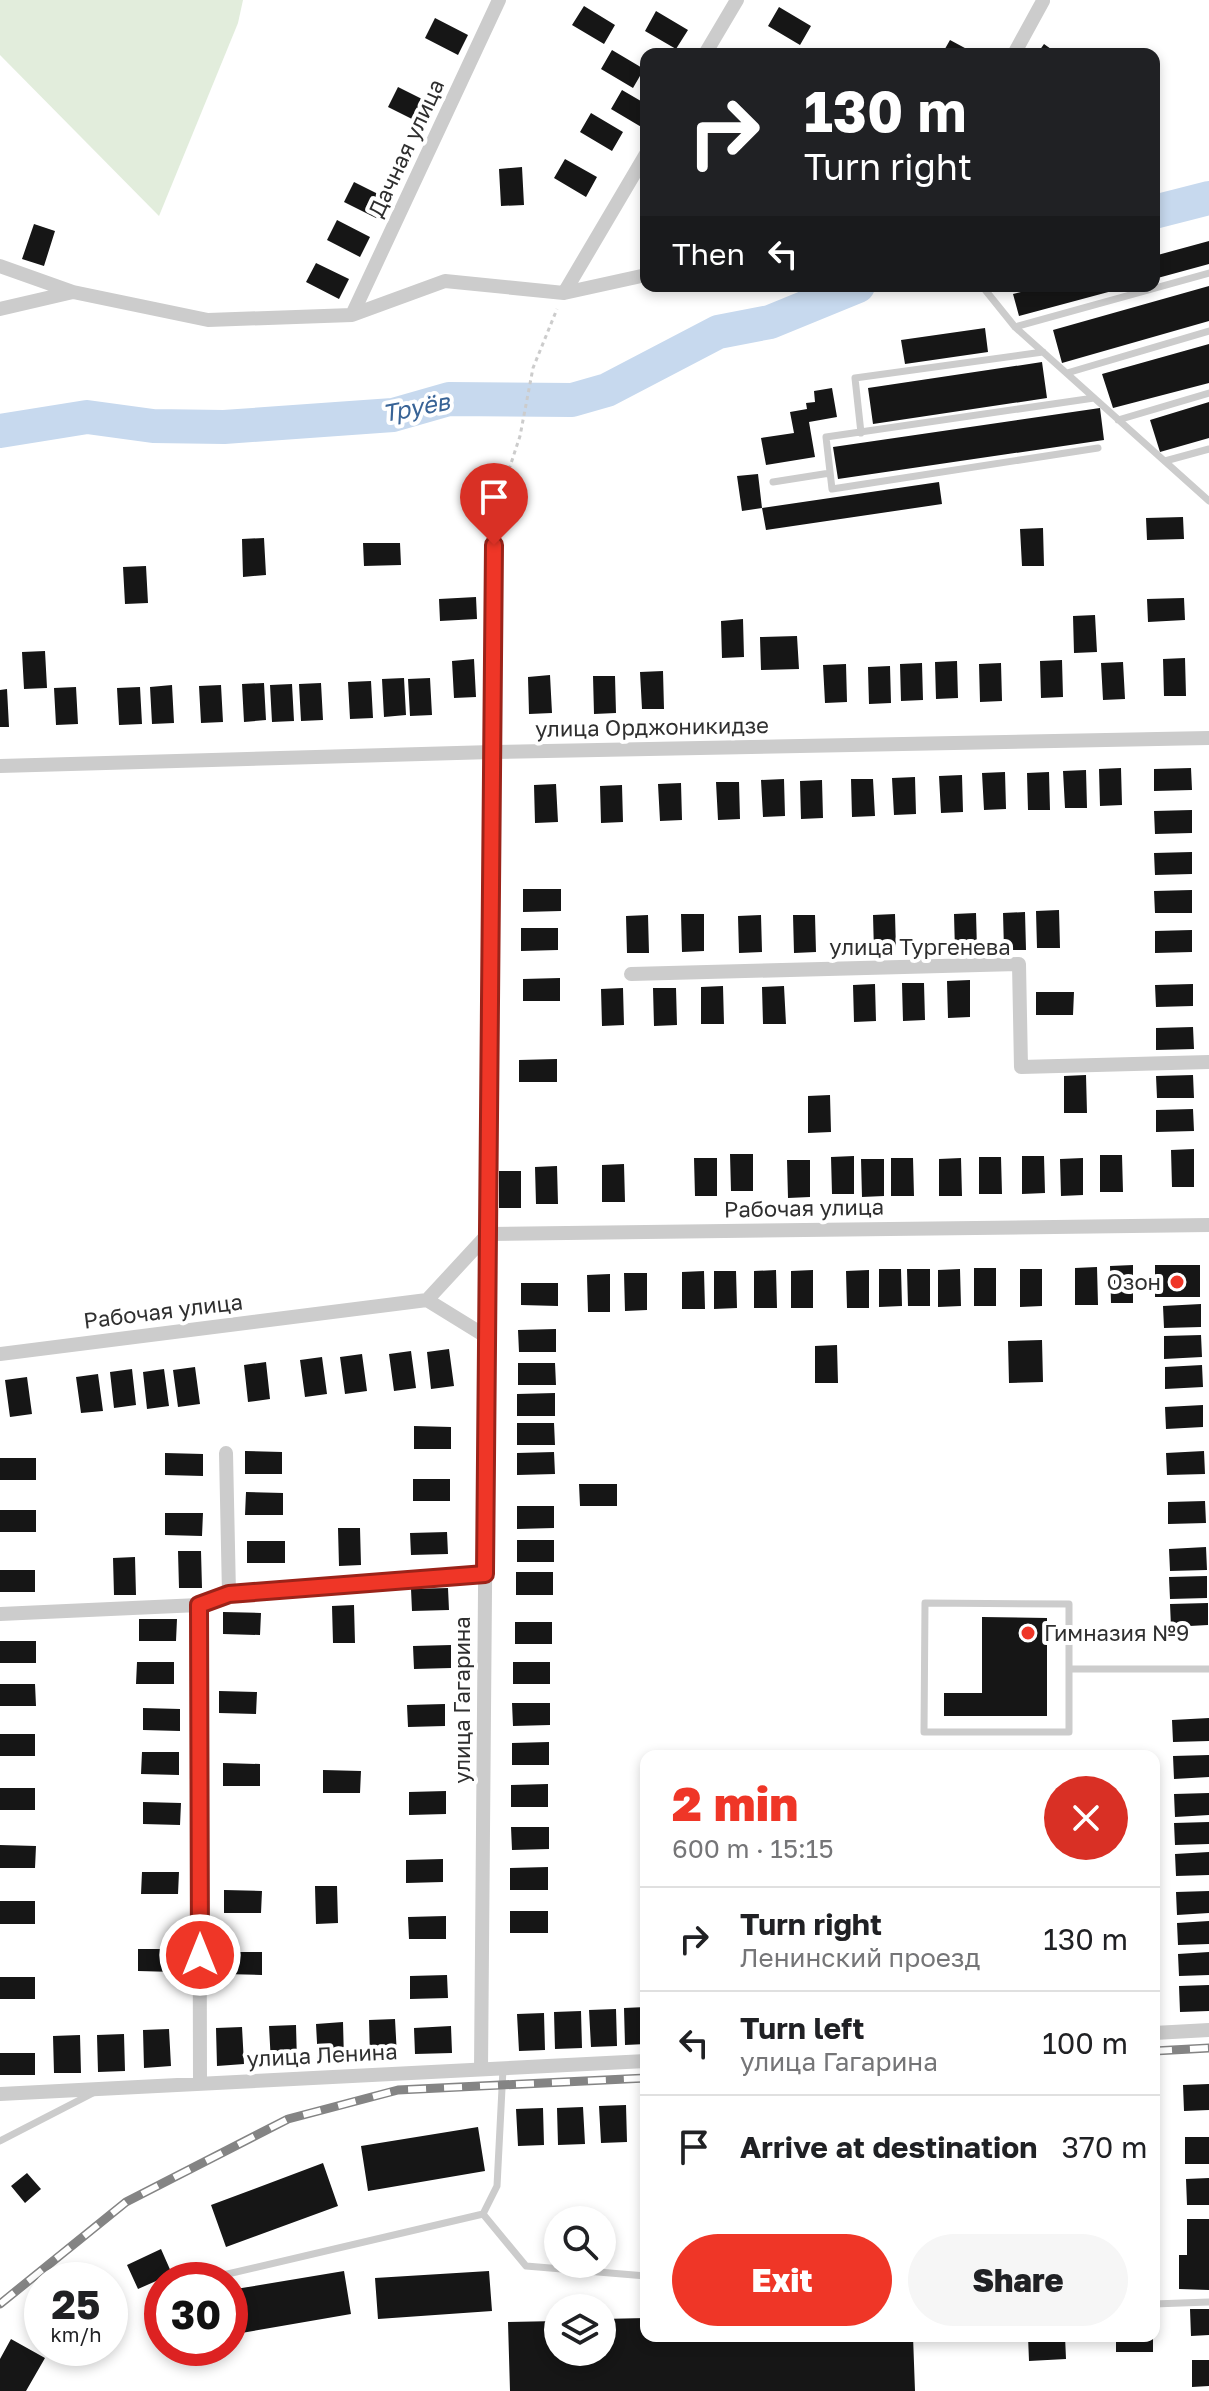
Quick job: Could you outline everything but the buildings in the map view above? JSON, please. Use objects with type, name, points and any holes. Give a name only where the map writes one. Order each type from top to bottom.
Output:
[{"type":"street","name":"Дачная улица","points":[[352,315],[499,0]]},
{"type":"street","points":[[709,48],[737,0]]},
{"type":"street","points":[[1017,48],[1043,1]]},
{"type":"street","points":[[564,293],[640,164]]},
{"type":"street","points":[[0,266],[73,292],[208,320],[352,315],[445,281],[564,293],[640,276]]},
{"type":"street","points":[[0,309],[73,292]]},
{"type":"street","name":"улица Гагарина","points":[[481,2069],[494,516]]},
{"type":"street","name":"улица Орджоникидзе","points":[[0,766],[492,752],[1209,738]]},
{"type":"street","name":"улица Тургенева","points":[[631,974],[1019,964],[1021,1067],[1209,1062]]},
{"type":"street","name":"Рабочая улица","points":[[488,1234],[1209,1225]]},
{"type":"street","points":[[487,1337],[427,1300],[488,1234]]},
{"type":"street","name":"Рабочая улица","points":[[0,1354],[427,1300]]},
{"type":"street","points":[[226,1453],[229,1594]]},
{"type":"street","points":[[0,1614],[199,1605],[229,1594],[485,1574]]},
{"type":"street","points":[[199,1605],[200,2082]]},
{"type":"street","points":[[1160,2033],[1209,2030]]},
{"type":"street","name":"улица Ленина","points":[[0,2094],[640,2061]]},
{"type":"lane","points":[[1160,287],[1209,273]]},
{"type":"lane","points":[[987,292],[1015,327],[1209,501]]},
{"type":"lane","points":[[1015,327],[1141,292]]},
{"type":"lane","points":[[1067,373],[1209,331]]},
{"type":"lane","points":[[861,433],[855,378],[1043,352]]},
{"type":"lane","points":[[1118,420],[1209,393]]},
{"type":"lane","points":[[1094,398],[826,437],[832,489],[1098,448]]},
{"type":"lane","points":[[1165,461],[1209,449]]},
{"type":"lane","points":[[773,482],[830,473]]},
{"type":"lane","points":[[925,1603],[1069,1604],[1069,1669],[1069,1732],[924,1732],[925,1603]]},
{"type":"lane","points":[[1069,1669],[1209,1669]]},
{"type":"lane","points":[[483,2214],[497,2186],[503,2069]]},
{"type":"lane","points":[[0,2141],[104,2088]]},
{"type":"lane","points":[[483,2214],[526,2266],[640,2276]]},
{"type":"lane","points":[[248,2269],[483,2214]]},
{"type":"lane","points":[[1160,2304],[1209,2302]]},
{"type":"path","points":[[494,516],[520,436],[533,368],[564,293]]},
{"type":"green space","points":[[0,0],[243,0],[238,23],[159,216],[0,55]]},
{"type":"waterway","name":"Труёв","points":[[1160,210],[1209,198]]},
{"type":"waterway","name":"Труёв","points":[[0,431],[87,417],[153,426],[224,427],[393,415],[449,399],[572,400],[607,390],[718,332],[770,322],[843,292]]},
{"type":"railway","points":[[1160,2051],[1209,2048]]},
{"type":"railway","points":[[0,2304],[126,2202],[288,2119],[398,2090],[640,2078]]},
{"type":"place","name":"Озон","points":[[1177,1282]]},
{"type":"place","name":"Гимназия №9","points":[[1028,1633]]},
{"type":"route","points":[[200,1955],[199,1605],[229,1594],[485,1574],[494,545]]}]
